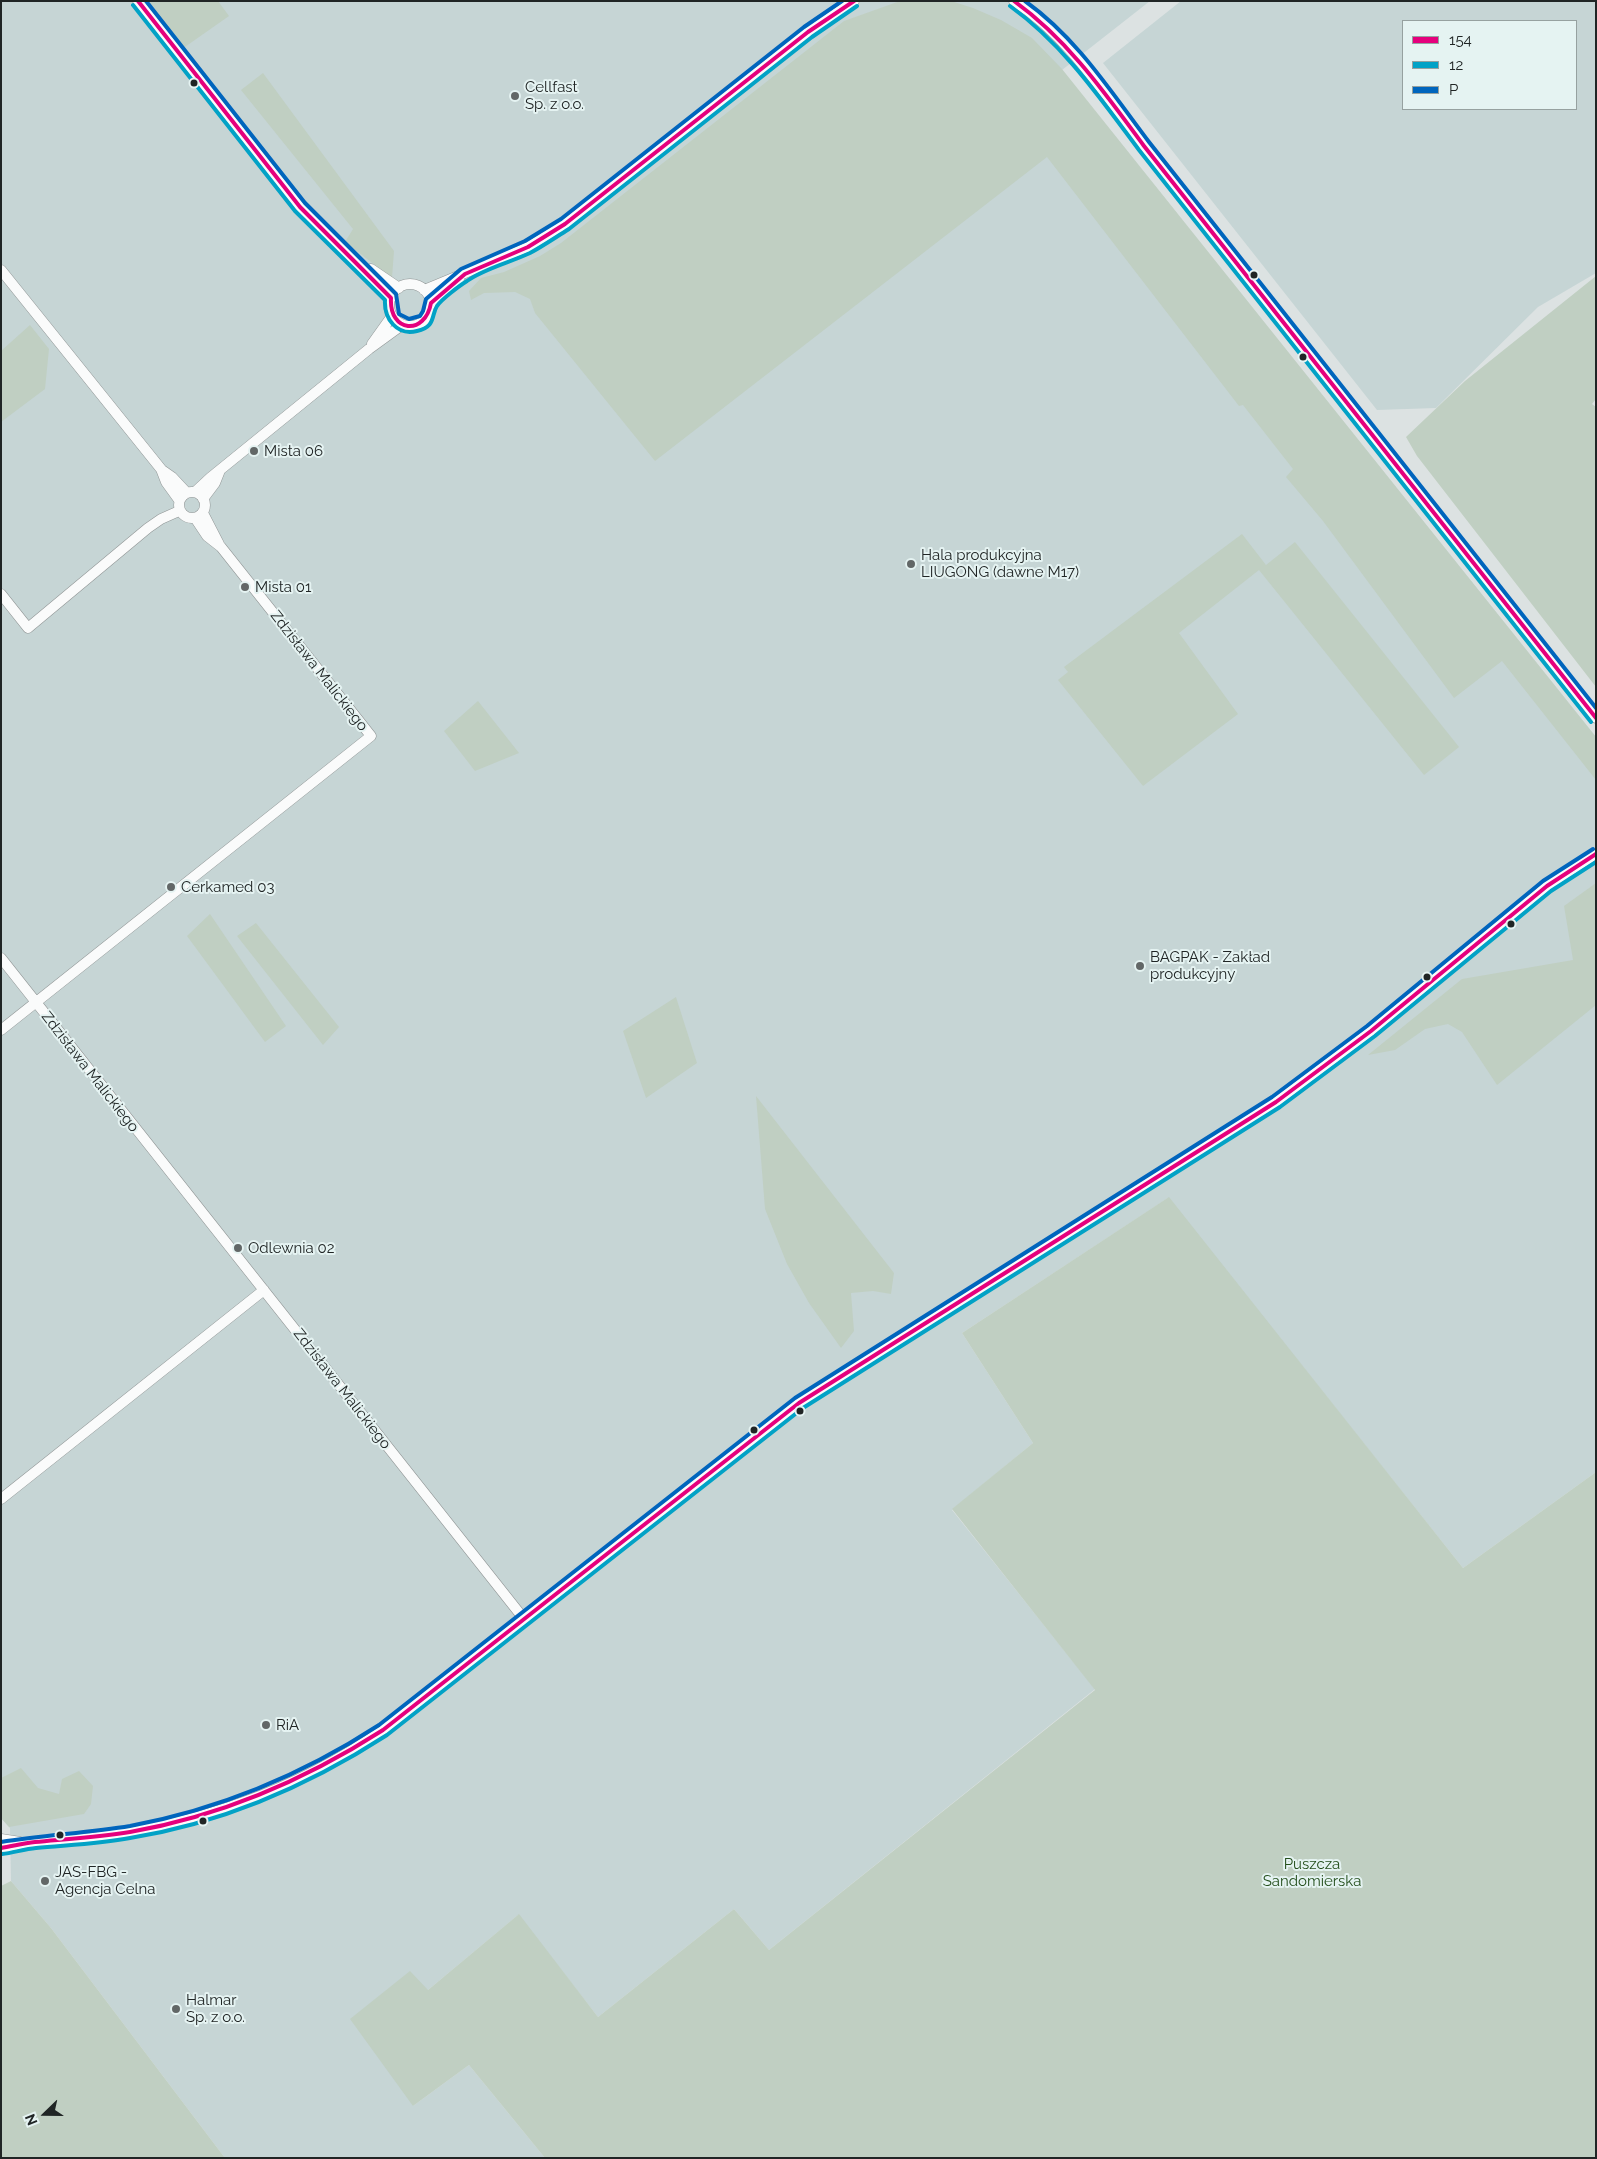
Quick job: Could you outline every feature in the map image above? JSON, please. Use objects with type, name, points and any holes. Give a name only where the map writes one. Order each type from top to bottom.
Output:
[{"type":"street","points":[[138,1],[300,207],[391,298]]},
{"type":"street","points":[[424,290],[528,247],[565,224],[808,32],[854,1]]},
{"type":"street","points":[[1014,1],[1044,23],[1082,64],[1144,146],[1596,718]]},
{"type":"street","points":[[346,252],[399,288]]},
{"type":"street","points":[[1,270],[161,469],[166,482],[189,499],[205,506],[199,516],[184,517],[189,499]]},
{"type":"street","points":[[431,303],[465,274]]},
{"type":"street","points":[[412,284],[424,290],[431,303],[430,313],[420,324],[415,326],[402,325],[392,316],[389,304],[391,298],[399,288],[412,284]]},
{"type":"street","points":[[369,349],[392,316]]},
{"type":"street","points":[[1,594],[28,628],[148,528],[189,499],[210,478],[219,473],[249,446],[315,401],[369,349],[402,325]]},
{"type":"street","name":"Zdzisława Malickiego","points":[[199,516],[221,547],[371,736],[35,1002],[524,1619]]},
{"type":"street","points":[[1,1848],[26,1843],[106,1836],[184,1821],[224,1810],[282,1788],[326,1766],[383,1730],[802,1401],[1276,1102],[1371,1031],[1547,886],[1596,854]]},
{"type":"street","points":[[1,958],[35,1002],[1,1030]]},
{"type":"street","points":[[1,1499],[264,1290]]},
{"type":"street","points":[[1,1839],[26,1843]]},
{"type":"shaded area","points":[[1,1],[1150,1],[1062,70],[1596,737],[1596,1472],[1463,1568],[1168,1198],[962,1333],[1033,1443],[952,1510],[1095,1689],[769,1950],[734,1909],[598,2017],[518,1915],[428,1990],[413,2106],[469,2065],[545,2158],[225,2158],[51,1928],[11,1881],[10,1828],[1,1818]]},
{"type":"shaded area","points":[[1181,1],[1596,1],[1596,273],[1538,307],[1436,408],[1377,410],[1103,63]]},
{"type":"green space","points":[[145,1],[218,1],[229,16],[182,49]]},
{"type":"green space","points":[[900,1],[951,1],[973,8],[1001,20],[1032,38],[1062,69],[1596,737],[1596,780],[1502,661],[1454,698],[1323,521],[1286,477],[1293,469],[1243,405],[1239,406],[1047,157],[655,461],[535,313],[530,299],[515,292],[484,293],[471,300],[469,291],[481,278],[504,272],[540,256],[561,243],[844,21]]},
{"type":"green space","points":[[263,73],[394,251],[392,278],[345,242],[353,229],[241,90]]},
{"type":"green space","points":[[1596,276],[1596,399],[1592,404],[1596,407],[1596,687],[1417,456],[1406,437],[1465,381]]},
{"type":"green space","points":[[30,325],[49,349],[45,389],[1,422],[1,351]]},
{"type":"green space","points":[[1242,534],[1266,565],[1295,542],[1459,747],[1424,775],[1259,570],[1179,633],[1238,714],[1143,786],[1058,680],[1068,672],[1064,667]]},
{"type":"green space","points":[[478,701],[519,753],[475,771],[444,731]]},
{"type":"green space","points":[[1596,883],[1596,1005],[1497,1085],[1462,1032],[1448,1024],[1425,1029],[1395,1050],[1368,1055],[1462,979],[1573,960],[1564,906]]},
{"type":"green space","points":[[210,914],[286,1026],[265,1042],[187,936]]},
{"type":"green space","points":[[256,923],[339,1027],[323,1045],[237,936]]},
{"type":"green space","points":[[676,997],[697,1063],[646,1098],[623,1031]]},
{"type":"green space","points":[[756,1096],[894,1273],[891,1294],[873,1291],[851,1293],[854,1331],[841,1348],[809,1303],[787,1264],[765,1209]]},
{"type":"green space","name":"Puszcza Sandomierska","points":[[1169,1197],[1463,1568],[1596,1472],[1596,2158],[545,2158],[469,2065],[413,2106],[350,2019],[410,1971],[428,1990],[519,1914],[598,2017],[734,1909],[769,1950],[1095,1690],[952,1509],[1033,1443],[962,1333]]},
{"type":"green space","points":[[21,1768],[38,1788],[59,1794],[62,1779],[79,1771],[93,1786],[91,1804],[84,1814],[9,1827],[1,1818],[1,1778]]},
{"type":"green space","points":[[11,1881],[51,1928],[225,2158],[1,2158],[1,1886]]},
{"type":"transit line","name":"154","points":[[138,1],[300,207],[391,298],[392,310],[396,318],[401,324],[408,326],[422,321],[431,303],[465,274],[528,247],[565,224],[808,32],[854,1]]},
{"type":"transit line","name":"P","points":[[146,1],[305,203],[396,294],[399,314],[409,319],[420,316],[426,299],[461,269],[525,241],[561,219],[804,27],[842,1]]},
{"type":"transit line","name":"154","points":[[1014,1],[1052,33],[1085,68],[1144,146],[1596,718]]},
{"type":"transit line","name":"P","points":[[1025,1],[1061,32],[1107,85],[1149,142],[1596,708]]},
{"type":"transit line","name":"12","points":[[133,5],[295,211],[385,300],[387,314],[393,324],[403,331],[410,332],[427,327],[439,303],[455,289],[489,269],[530,253],[569,229],[812,37],[857,6]]},
{"type":"transit line","name":"12","points":[[1010,6],[1047,38],[1080,73],[1591,722]]},
{"type":"transit line","name":"P","points":[[1,1842],[130,1826],[196,1810],[260,1788],[320,1759],[379,1725],[795,1398],[1272,1097],[1367,1026],[1543,881],[1593,849]]},
{"type":"transit line","name":"154","points":[[1,1848],[31,1842],[130,1832],[164,1825],[230,1806],[293,1780],[354,1748],[383,1730],[799,1403],[1276,1102],[1371,1031],[1547,886],[1596,854]]},
{"type":"transit line","name":"12","points":[[2,1854],[118,1840],[198,1823],[264,1800],[295,1786],[327,1770],[387,1735],[803,1408],[1280,1107],[1375,1036],[1551,891],[1596,862]]},
{"type":"place","name":"Cellfast Sp. z o.o.","points":[[515,96]]},
{"type":"place","name":"Mista 06","points":[[254,451]]},
{"type":"place","name":"Hala produkcyjna LIUGONG (dawne M17)","points":[[911,564]]},
{"type":"place","name":"Mista 01","points":[[245,587]]},
{"type":"place","name":"Cerkamed 03","points":[[171,887]]},
{"type":"place","name":"BAGPAK - Zakład produkcyjny","points":[[1140,966]]},
{"type":"place","name":"Odlewnia 02","points":[[238,1248]]},
{"type":"place","name":"RiA","points":[[266,1725]]},
{"type":"place","name":"JAS-FBG - Agencja Celna","points":[[45,1881]]},
{"type":"place","name":"Halmar Sp. z o.o.","points":[[176,2009]]}]
